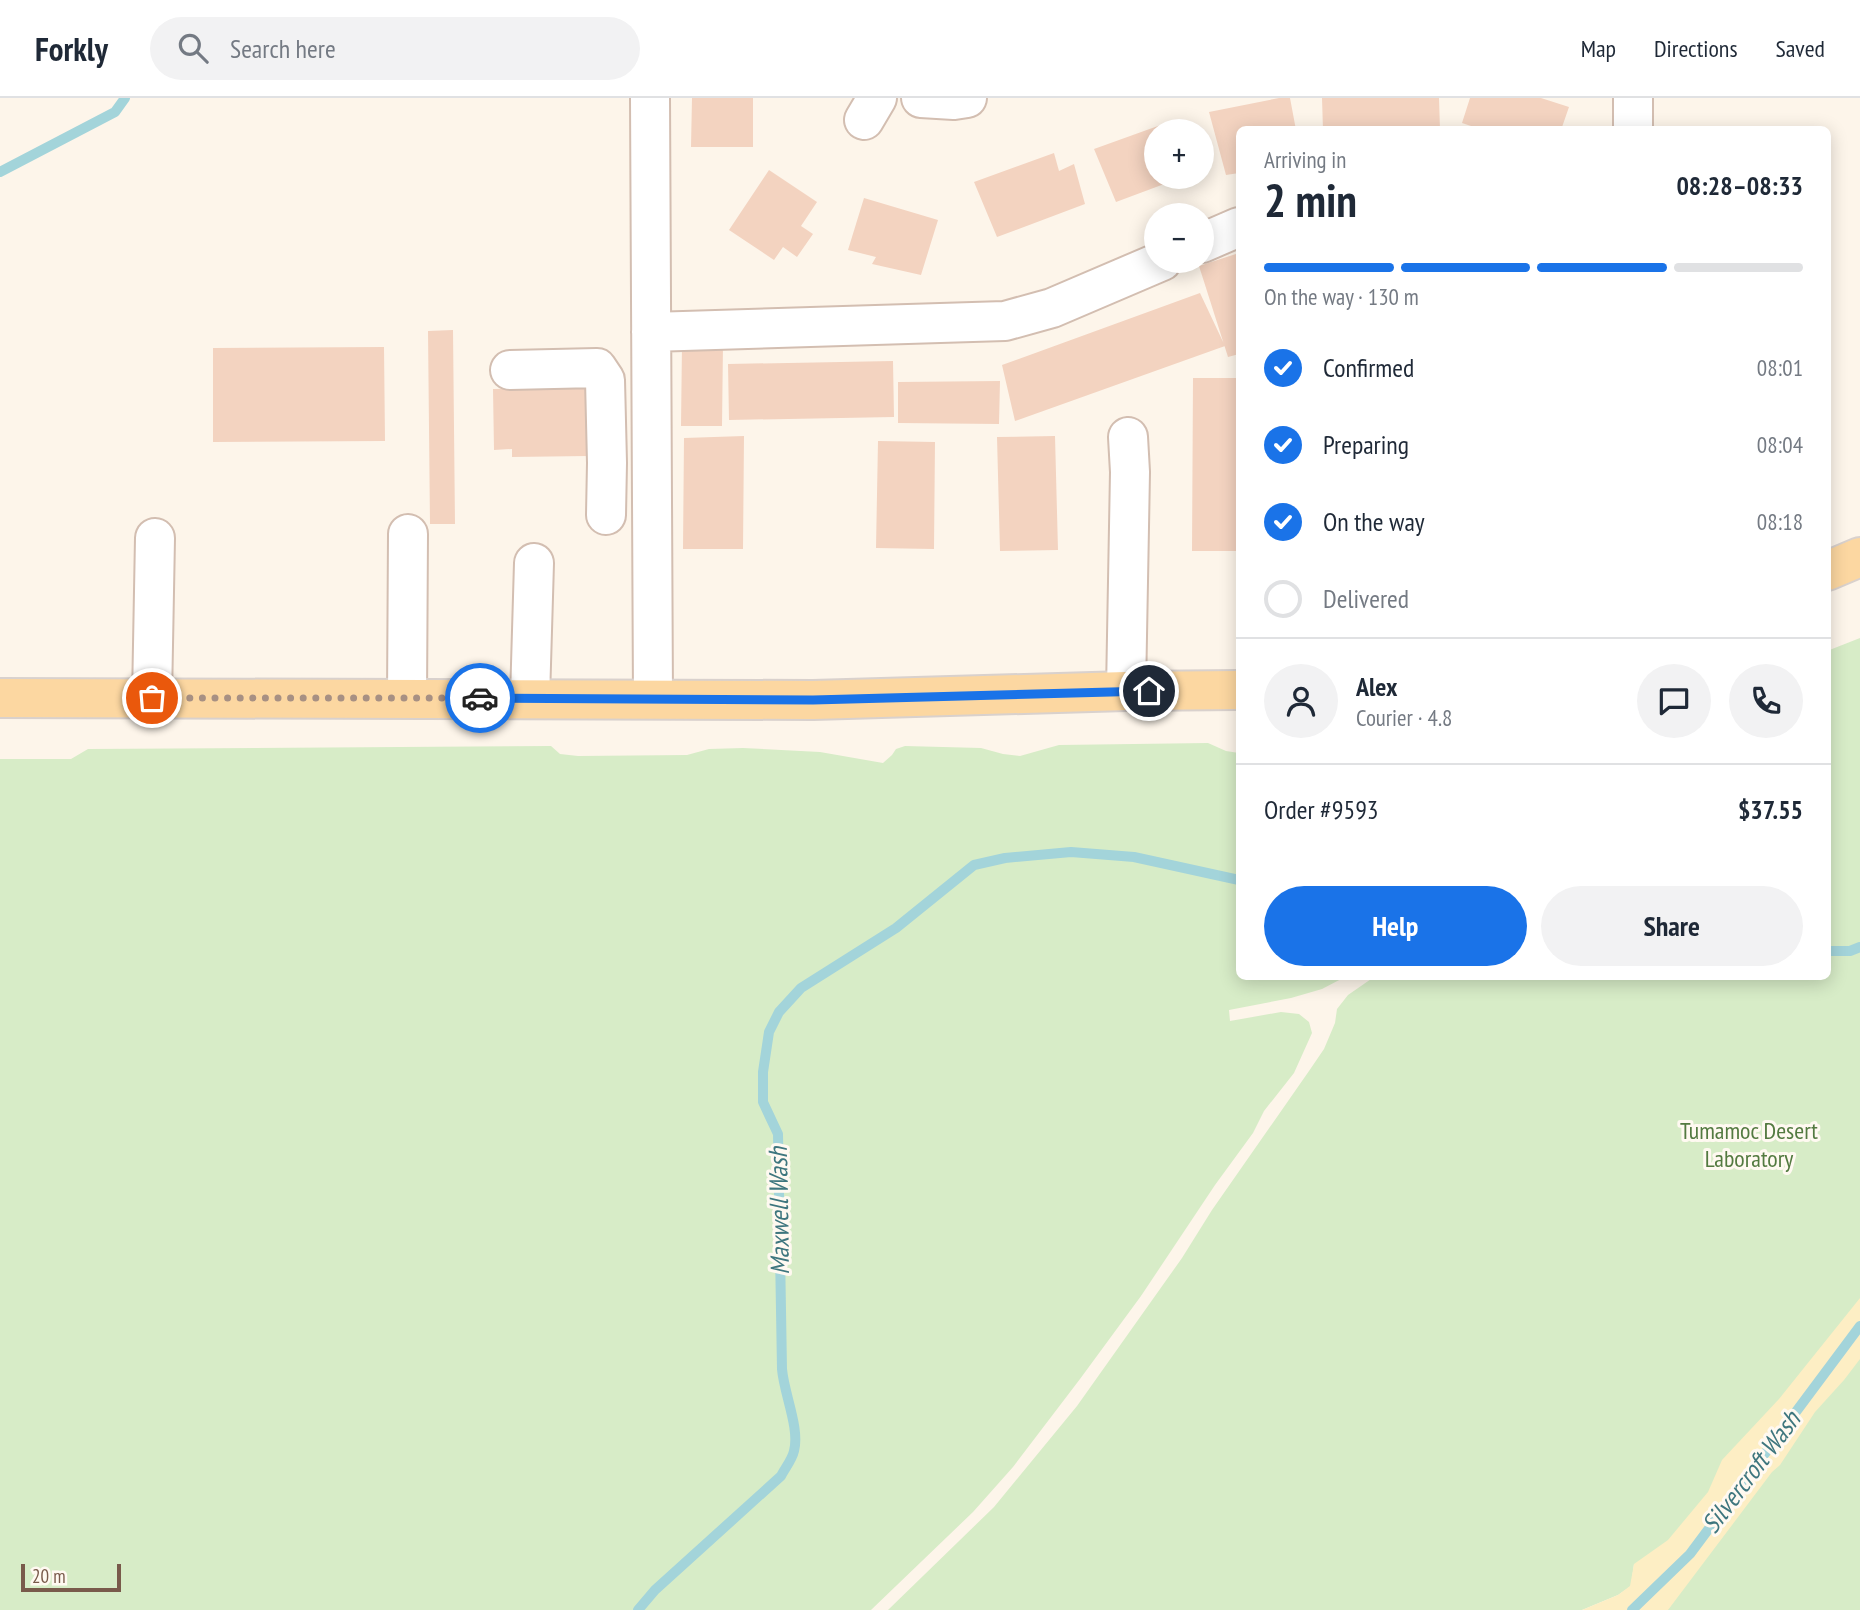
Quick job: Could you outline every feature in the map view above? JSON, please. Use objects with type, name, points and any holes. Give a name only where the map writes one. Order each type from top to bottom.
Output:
[{"type":"main road","points":[[1831,569],[1860,557]]},
{"type":"main road","points":[[0,698],[813,700],[1236,690]]},
{"type":"street","points":[[650,98],[653,699]]},
{"type":"street","points":[[921,98],[967,98]]},
{"type":"street","points":[[1633,98],[1633,126]]},
{"type":"street","points":[[1214,238],[1236,228]]},
{"type":"street","points":[[651,332],[1005,321],[1052,309],[1144,269]]},
{"type":"street","points":[[510,370],[597,368],[605,380],[606,514]]},
{"type":"street","points":[[1126,691],[1130,471],[1128,437]]},
{"type":"street","points":[[407,698],[408,534]]},
{"type":"street","points":[[152,698],[155,538]]},
{"type":"street","points":[[530,698],[534,563]]},
{"type":"green space","name":"Tumamoc Desert Laboratory","points":[[1860,638],[1860,1610],[1640,1610],[1634,1564],[1631,1586],[1618,1595],[1582,1610],[888,1610],[994,1507],[1077,1406],[1182,1258],[1212,1210],[1324,1049],[1335,1023],[1337,1009],[1348,995],[1370,980],[1831,980],[1831,649]]},
{"type":"green space","points":[[1208,743],[1236,753],[1236,980],[1339,980],[1322,989],[1291,998],[1229,1010],[1230,1021],[1281,1012],[1299,1014],[1309,1022],[1312,1033],[1294,1073],[1264,1111],[1253,1133],[1141,1296],[1013,1467],[973,1512],[871,1610],[0,1610],[0,759],[71,759],[88,749],[551,746],[560,754],[578,756],[687,755],[709,749],[743,748],[820,752],[883,763],[896,749],[905,746],[981,748],[1020,756],[1059,745]]},
{"type":"sand","points":[[1860,1298],[1860,1359],[1815,1412],[1780,1465],[1668,1610],[1582,1610],[1618,1595],[1630,1586],[1634,1564],[1668,1540],[1708,1492],[1722,1460],[1779,1399]]},
{"type":"building","points":[[692,98],[753,98],[753,147],[691,147]]},
{"type":"building","points":[[1290,98],[1295,126],[1236,126],[1236,173],[1226,175],[1214,131],[1214,119],[1211,119],[1209,112]]},
{"type":"building","points":[[1322,98],[1439,98],[1440,126],[1323,126]]},
{"type":"building","points":[[1470,98],[1541,98],[1569,107],[1562,126],[1471,126],[1462,123]]},
{"type":"building","points":[[1144,131],[1144,189],[1151,189],[1116,202],[1094,149]]},
{"type":"building","points":[[1054,153],[1059,171],[1074,164],[1085,204],[997,237],[974,182]]},
{"type":"building","points":[[769,170],[817,202],[801,226],[813,234],[797,257],[783,247],[774,260],[729,230]]},
{"type":"building","points":[[864,198],[938,220],[921,275],[872,264],[876,257],[848,250]]},
{"type":"building","points":[[1236,254],[1236,355],[1228,357],[1201,273],[1214,273],[1214,261]]},
{"type":"building","points":[[1200,293],[1225,346],[1015,421],[1002,365]]},
{"type":"building","points":[[453,330],[455,524],[430,524],[428,331]]},
{"type":"building","points":[[682,344],[723,344],[722,426],[681,426]]},
{"type":"building","points":[[384,347],[385,441],[213,442],[213,348]]},
{"type":"building","points":[[893,361],[894,417],[729,420],[728,364]]},
{"type":"building","points":[[1193,378],[1236,378],[1236,551],[1192,551]]},
{"type":"building","points":[[1000,381],[999,424],[898,423],[898,382]]},
{"type":"building","points":[[587,388],[588,456],[512,457],[512,449],[494,450],[493,389]]},
{"type":"building","points":[[744,436],[743,549],[683,549],[684,438]]},
{"type":"building","points":[[1055,436],[1058,550],[1000,551],[997,437]]},
{"type":"building","points":[[878,441],[935,442],[934,549],[876,548]]},
{"type":"waterway","points":[[0,172],[115,112],[125,98]]},
{"type":"waterway","name":"Maxwell Wash","points":[[638,1610],[655,1590],[781,1476],[794,1451],[795,1432],[782,1369],[778,1134],[763,1102],[763,1072],[769,1032],[779,1012],[801,988],[896,928],[974,865],[1005,858],[1071,852],[1134,857],[1236,879]]},
{"type":"waterway","name":"Maxwell Wash","points":[[1831,951],[1850,951],[1860,947]]},
{"type":"waterway","name":"Silvercroft Wash","points":[[1632,1610],[1690,1554],[1860,1326]]},
{"type":"way so far","points":[[152,698],[480,698]]},
{"type":"route","points":[[480,698],[813,700],[1149,691]]}]
